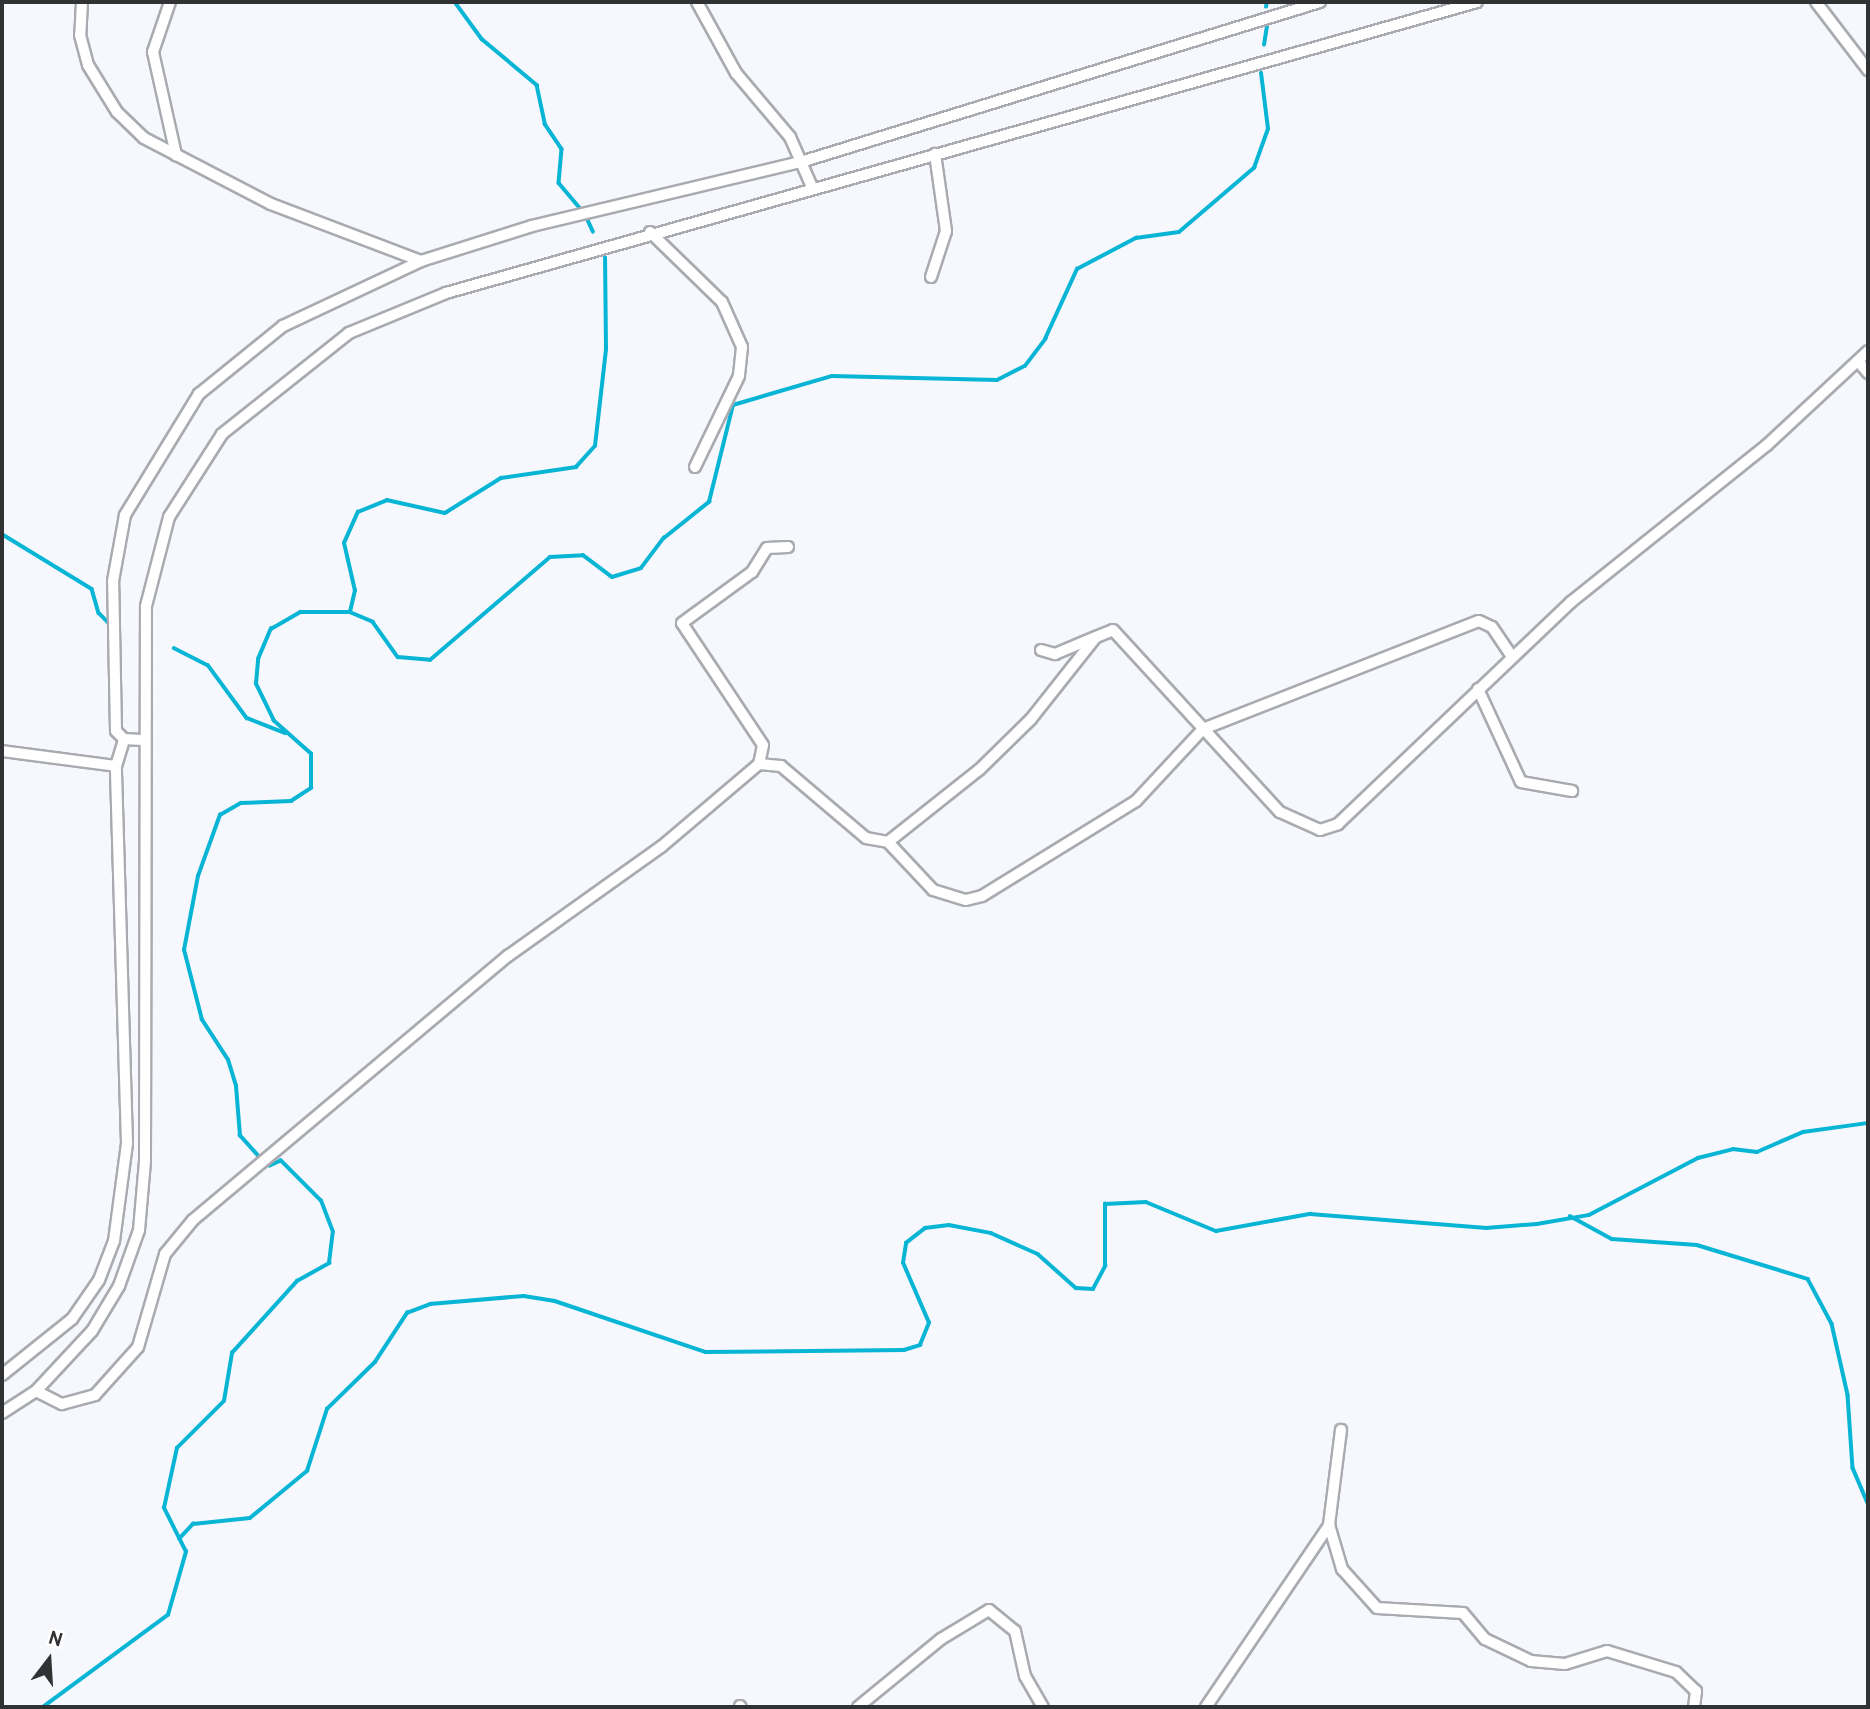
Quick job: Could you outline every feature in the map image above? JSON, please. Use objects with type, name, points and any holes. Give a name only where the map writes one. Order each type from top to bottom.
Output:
[{"type":"street","points":[[82,2],[82,48],[103,94],[144,138],[271,204],[421,261]]},
{"type":"street","points":[[170,2],[153,52],[176,155]]},
{"type":"street","points":[[696,2],[736,72],[804,161],[812,187]]},
{"type":"street","points":[[142,740],[124,739],[116,730],[113,580],[118,536],[145,475],[216,374],[283,326],[421,261],[545,222],[804,161],[1320,2]]},
{"type":"street","points":[[2,1413],[36,1391],[92,1331],[119,1286],[139,1230],[145,1161],[142,740],[146,606],[153,566],[169,517],[222,434],[349,333],[514,269],[1477,2]]},
{"type":"street","points":[[1816,2],[1868,70]]},
{"type":"street","points":[[931,278],[946,231],[935,154]]},
{"type":"street","points":[[650,232],[722,302],[742,347],[739,376],[695,467]]},
{"type":"street","points":[[1041,650],[1055,654],[1114,630],[1125,636],[1203,729],[1280,812],[1320,830],[1360,807],[1512,657],[1767,445],[1868,351]]},
{"type":"street","points":[[1858,361],[1868,373]]},
{"type":"street","points":[[36,1391],[62,1404],[95,1395],[138,1347],[165,1254],[193,1220],[499,963],[661,847],[759,764],[763,745],[682,623],[752,572],[767,548],[788,547]]},
{"type":"street","points":[[759,764],[781,766],[866,838],[888,842],[933,890],[966,900],[982,896],[1136,801],[1203,729],[1479,621],[1492,627],[1512,657]]},
{"type":"street","points":[[888,842],[1013,737],[1096,637]]},
{"type":"street","points":[[1478,689],[1521,782],[1572,792]]},
{"type":"street","points":[[2,1375],[72,1319],[99,1280],[124,1196],[116,766],[124,739]]},
{"type":"street","points":[[2,751],[116,766]]},
{"type":"street","points":[[1341,1430],[1329,1525],[1342,1569],[1377,1608],[1463,1613],[1485,1639],[1531,1661],[1565,1664],[1607,1651],[1662,1668],[1688,1680],[1696,1691],[1694,1707]]},
{"type":"street","points":[[1206,1707],[1329,1525]]},
{"type":"street","points":[[858,1707],[941,1639],[989,1610],[1015,1631],[1025,1676],[1043,1707]]},
{"type":"waterway","points":[[455,2],[482,39],[537,85],[545,124],[562,149],[559,183],[581,209]]},
{"type":"waterway","points":[[1266,7],[1267,2]]},
{"type":"waterway","points":[[1264,45],[1268,20]]},
{"type":"waterway","points":[[260,1158],[240,1136],[236,1086],[228,1060],[202,1020],[184,950],[198,876],[220,815],[241,803],[291,801],[311,788],[311,754],[274,721],[256,684],[258,659],[271,629],[300,612],[350,612],[373,622],[398,657],[430,660],[550,557],[583,555],[612,577],[641,568],[664,538],[709,502],[733,405],[832,376],[997,380],[1025,366],[1045,339],[1077,269],[1136,238],[1179,232],[1254,168],[1268,129],[1261,73]]},
{"type":"waterway","points":[[586,216],[593,231]]},
{"type":"waterway","points":[[350,612],[355,591],[344,543],[358,512],[387,500],[445,513],[501,478],[576,467],[595,446],[606,349],[605,258]]},
{"type":"waterway","points":[[2,534],[92,589],[99,613],[111,625]]},
{"type":"waterway","points":[[174,648],[208,665],[247,718],[285,733]]},
{"type":"waterway","points":[[179,1539],[193,1524],[250,1518],[307,1471],[327,1409],[375,1362],[407,1313],[430,1304],[524,1296],[555,1301],[706,1352],[904,1350],[920,1345],[929,1323],[903,1263],[906,1243],[925,1228],[949,1225],[991,1233],[1038,1254],[1076,1288],[1093,1289],[1105,1266],[1105,1204],[1146,1202],[1216,1231],[1310,1214],[1486,1228],[1537,1224],[1589,1215],[1698,1158],[1733,1149],[1757,1152],[1803,1132],[1868,1123]]},
{"type":"waterway","points":[[43,1707],[168,1615],[186,1552],[164,1508],[177,1448],[224,1401],[232,1353],[297,1281],[329,1263],[333,1232],[321,1201],[281,1161],[270,1166]]},
{"type":"waterway","points":[[1570,1216],[1612,1239],[1697,1245],[1808,1279],[1832,1324],[1848,1395],[1853,1468],[1868,1503]]}]
